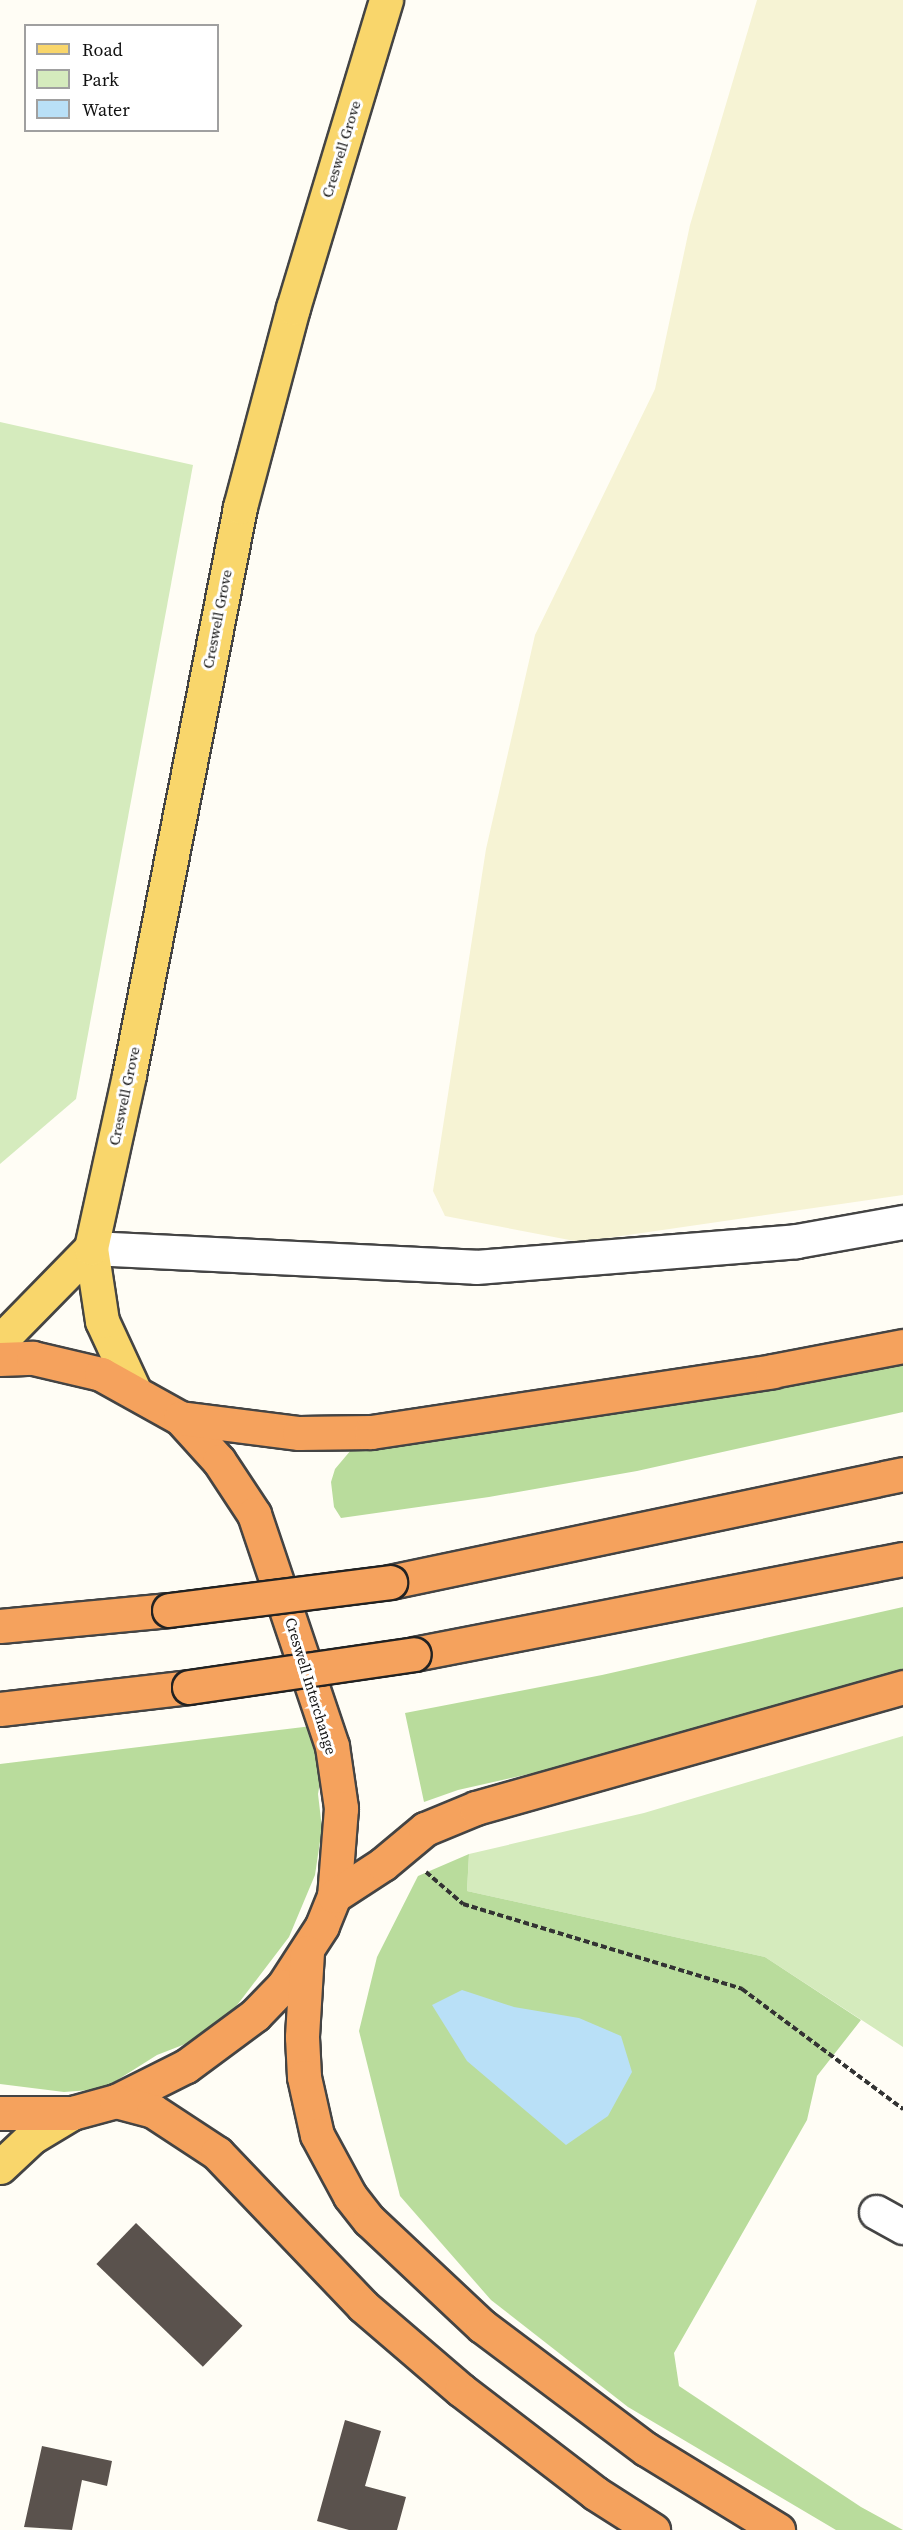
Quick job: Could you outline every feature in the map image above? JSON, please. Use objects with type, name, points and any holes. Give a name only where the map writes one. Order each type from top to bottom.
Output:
[{"type":"highway","points":[[180,1419],[299,1433],[370,1432],[772,1371],[903,1346]]},
{"type":"highway","name":"Creswell Interchange","points":[[0,1359],[33,1358],[69,1364],[134,1390],[180,1419],[219,1461],[254,1514],[332,1746],[341,1808],[334,1896],[307,1951],[283,1986],[223,2041],[169,2076],[116,2101],[72,2113],[0,2113]]},
{"type":"highway","points":[[0,1626],[169,1610],[390,1582],[903,1474]]},
{"type":"highway","points":[[0,1709],[189,1687],[414,1654],[903,1559]]},
{"type":"highway","points":[[334,1896],[383,1864],[425,1829],[476,1808],[903,1687]]},
{"type":"highway","points":[[307,1951],[302,2037],[304,2077],[317,2135],[350,2196],[369,2220],[482,2326],[646,2449],[778,2530]]},
{"type":"highway","points":[[116,2101],[153,2111],[217,2153],[363,2306],[461,2390],[595,2493],[653,2530]]},
{"type":"main road","name":"Creswell Grove","points":[[134,1390],[102,1321],[91,1248],[129,1075],[240,507],[294,308],[386,0]]},
{"type":"main road","points":[[0,1341],[91,1248]]},
{"type":"main road","points":[[0,2167],[32,2138],[72,2113]]},
{"type":"lane","points":[[91,1248],[476,1267],[796,1241],[903,1222]]},
{"type":"path","points":[[423,1866],[430,1878],[463,1904],[742,1989],[903,2109]]},
{"type":"shaded area","points":[[757,0],[903,0],[903,1195],[580,1242],[445,1216],[433,1191],[486,849],[535,635],[655,389],[690,225]]},
{"type":"green space","points":[[0,422],[193,465],[76,1099],[0,1164]]},
{"type":"green space","points":[[903,1364],[903,1412],[637,1471],[489,1497],[341,1518],[334,1507],[331,1482],[335,1469],[351,1450],[362,1444],[435,1438],[677,1402]]},
{"type":"green space","points":[[903,1607],[903,1677],[640,1749],[458,1790],[424,1802],[405,1713],[602,1675]]},
{"type":"green space","points":[[312,1726],[323,1766],[318,1794],[322,1828],[315,1875],[289,1937],[225,2021],[193,2041],[157,2055],[103,2089],[64,2092],[0,2084],[0,1764]]},
{"type":"green space","points":[[903,1736],[903,2047],[765,1957],[467,1891],[469,1854],[644,1813]]},
{"type":"green space","points":[[469,1854],[467,1891],[765,1957],[861,2020],[817,2076],[807,2120],[674,2353],[679,2386],[861,2507],[903,2530],[836,2530],[628,2407],[491,2300],[400,2196],[359,2031],[377,1957],[418,1876]]},
{"type":"water","points":[[462,1990],[514,2007],[579,2018],[621,2036],[632,2072],[608,2116],[566,2145],[467,2061],[432,2005]]},
{"type":"building","points":[[136,2223],[242,2326],[203,2367],[96,2264]]},
{"type":"building","points":[[345,2420],[381,2431],[365,2486],[406,2497],[397,2530],[349,2530],[317,2521]]},
{"type":"building","points":[[42,2446],[112,2461],[107,2486],[82,2480],[72,2530],[24,2527]]}]
